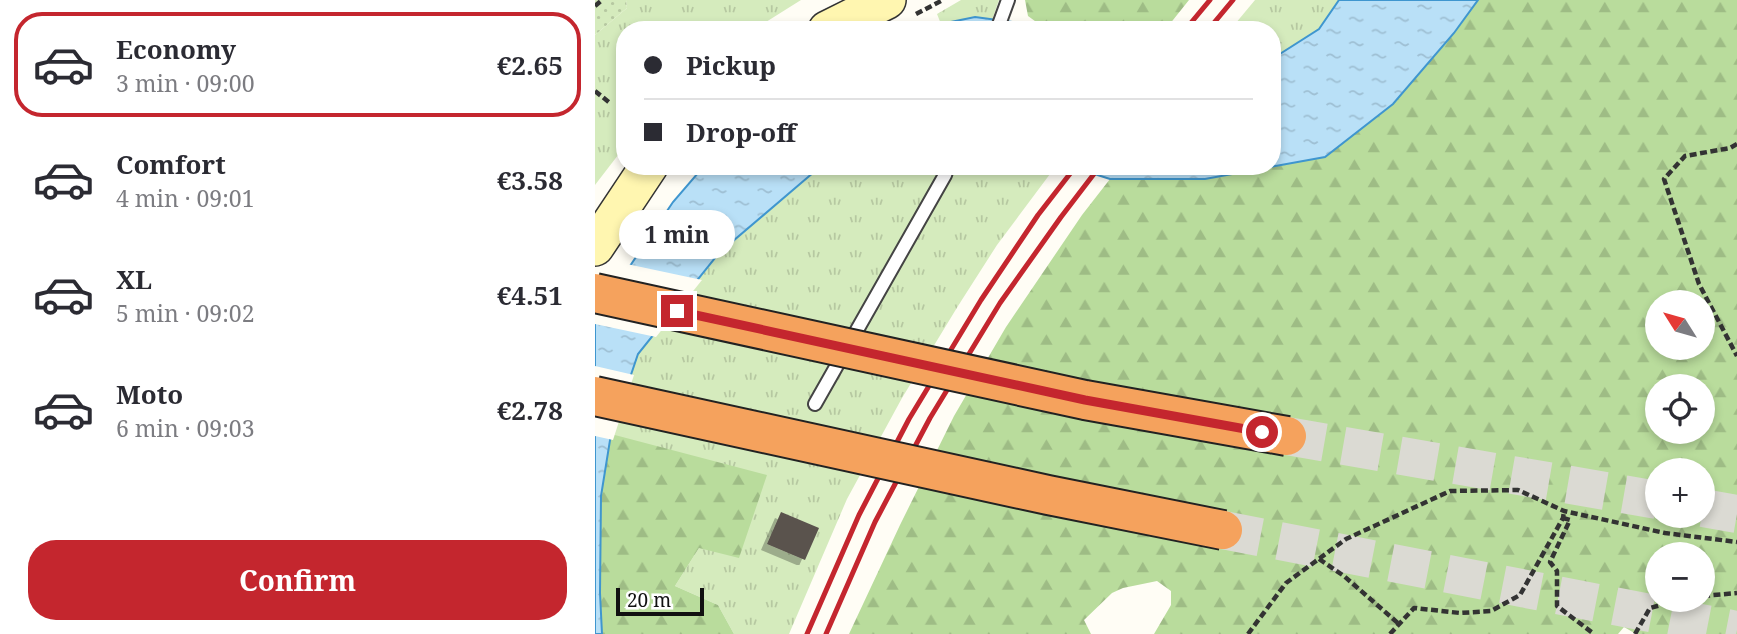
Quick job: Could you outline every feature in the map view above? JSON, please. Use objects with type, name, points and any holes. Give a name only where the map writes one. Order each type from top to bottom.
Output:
[{"type":"highway","points":[[595,293],[1085,400],[1287,436]]},
{"type":"highway","points":[[595,396],[1048,495],[1223,530]]},
{"type":"main road","points":[[845,21],[887,0]]},
{"type":"main road","points":[[595,247],[643,175]]},
{"type":"lane","points":[[1000,21],[1007,2]]},
{"type":"lane","points":[[815,404],[945,175]]},
{"type":"path","points":[[595,6],[602,0]]},
{"type":"path","points":[[595,91],[610,103]]},
{"type":"path","points":[[1737,144],[1730,148],[1685,156],[1664,179],[1699,284],[1737,356]]},
{"type":"path","points":[[1248,634],[1286,583],[1346,539],[1450,491],[1517,490],[1564,511],[1665,533],[1737,542]]},
{"type":"path","points":[[1389,634],[1414,608],[1460,612],[1491,611],[1520,595],[1563,518],[1564,511]]},
{"type":"path","points":[[1563,518],[1570,520],[1549,562],[1557,572],[1556,606],[1594,634]]},
{"type":"path","points":[[1319,559],[1344,576],[1399,624]]},
{"type":"path","points":[[1715,595],[1737,593]]},
{"type":"path","points":[[1635,634],[1648,612]]},
{"type":"green space","points":[[595,0],[626,0],[627,8],[595,35]]},
{"type":"green space","points":[[626,0],[801,0],[767,21],[616,21],[616,158],[595,185],[595,35],[627,8]]},
{"type":"green space","points":[[961,0],[999,0],[992,20],[975,17],[940,21],[937,14]]},
{"type":"green space","points":[[1025,0],[1189,0],[1172,21],[1035,21],[1028,16]]},
{"type":"green space","points":[[1255,0],[1339,0],[1319,29],[1281,53],[1281,21],[1238,21]]},
{"type":"green space","points":[[1478,0],[1737,0],[1737,634],[1636,634],[1624,627],[1618,634],[1154,634],[1171,605],[1171,591],[1157,581],[1112,593],[1084,620],[1091,634],[849,634],[954,416],[1006,327],[1082,215],[1110,179],[1205,179],[1227,175],[1281,175],[1281,165],[1325,157],[1393,104],[1454,33]]},
{"type":"green space","points":[[810,175],[1049,175],[997,245],[902,398],[847,499],[789,634],[734,634],[718,605],[675,586],[699,548],[611,434],[638,354],[719,253]]},
{"type":"green space","points":[[611,434],[767,475],[739,558],[699,548],[675,586],[718,605],[734,634],[602,634],[601,496]]},
{"type":"water","points":[[1339,0],[1478,0],[1454,33],[1393,104],[1325,157],[1281,165],[1281,53],[1319,29]]},
{"type":"water","points":[[975,17],[1005,21],[956,21]]},
{"type":"water","points":[[696,175],[810,175],[719,253],[638,354],[611,434],[601,496],[602,634],[595,634],[595,318],[673,202]]},
{"type":"water","points":[[1097,175],[1227,175],[1205,179],[1110,179]]},
{"type":"pier","points":[[627,264],[702,280],[656,337],[595,324],[595,312]]},
{"type":"pier","points":[[595,366],[634,375],[613,440],[595,436]]},
{"type":"building","points":[[781,512],[819,528],[805,560],[767,544]]},
{"type":"tunnel","points":[[1287,436],[1645,498]]},
{"type":"tunnel","points":[[1715,510],[1737,514]]},
{"type":"tunnel","points":[[1223,530],[1737,630]]},
{"type":"railway","points":[[1192,21],[1210,0]]},
{"type":"railway","points":[[1216,21],[1233,0]]},
{"type":"railway","points":[[807,634],[859,515],[909,419],[981,300],[1038,215],[1069,175]]},
{"type":"railway","points":[[826,634],[875,522],[930,418],[1000,303],[1093,175]]},
{"type":"route","points":[[677,311],[1085,400],[1262,432]]}]
